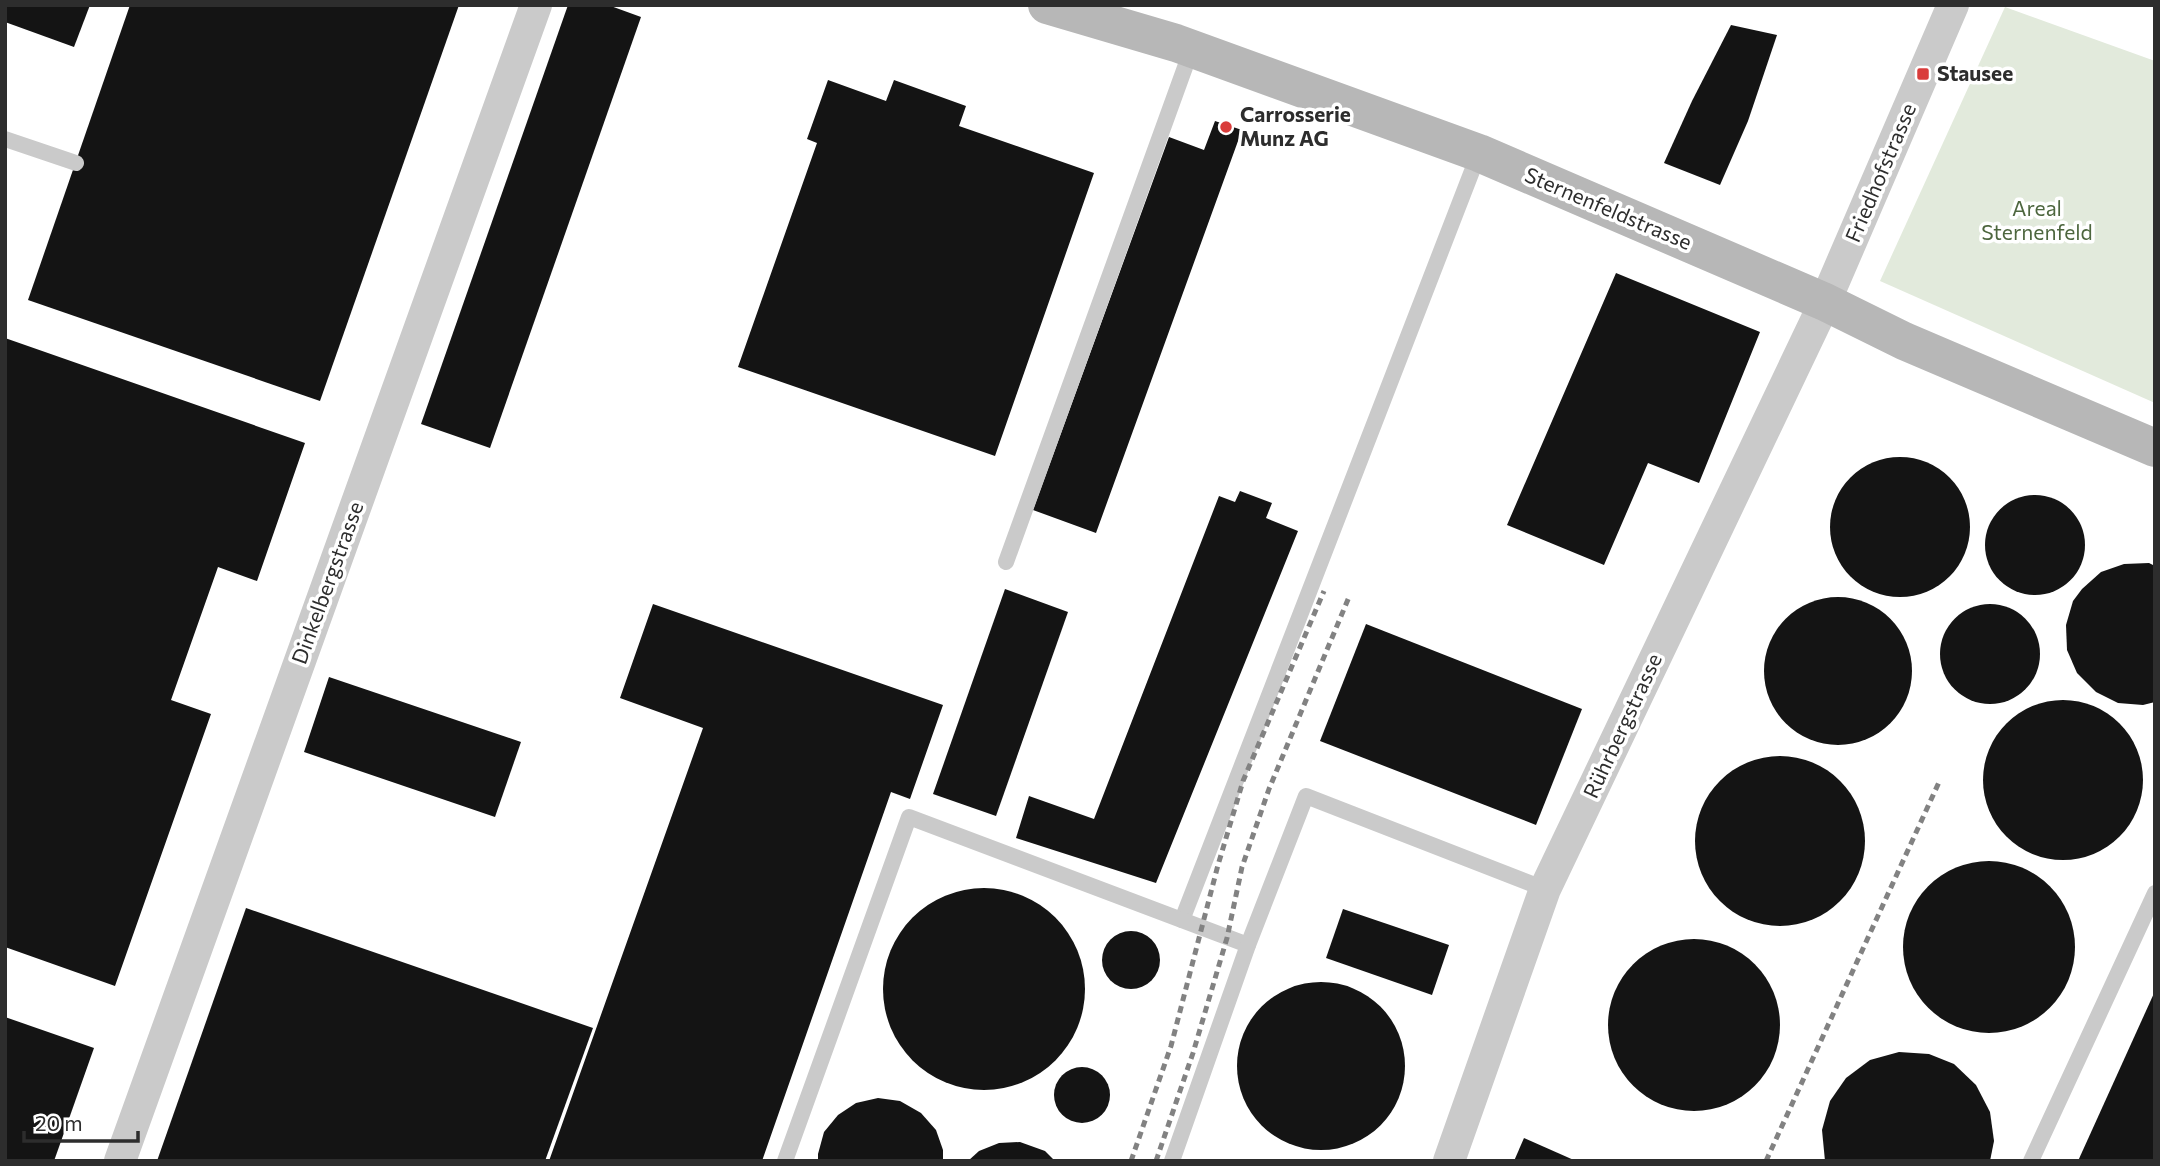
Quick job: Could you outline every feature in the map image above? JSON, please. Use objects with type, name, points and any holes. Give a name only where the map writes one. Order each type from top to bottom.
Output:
[{"type":"street","name":"Dinkelbergstrasse","points":[[120,1161],[537,5]]},
{"type":"street","name":"Sternenfeldstrasse","points":[[1047,5],[1192,48],[1479,153],[1825,302],[1904,341],[2155,448]]},
{"type":"street","name":"Friedhofstrasse","points":[[1825,302],[1953,5]]},
{"type":"street","name":"Rührbergstrasse","points":[[1449,1161],[1545,889],[1825,302]]},
{"type":"lane","points":[[1006,562],[1192,48]]},
{"type":"lane","points":[[5,139],[76,163]]},
{"type":"lane","points":[[1182,920],[1479,153]]},
{"type":"lane","points":[[1172,1161],[1248,945],[1306,796],[1545,889]]},
{"type":"lane","points":[[785,1161],[909,817],[1248,945]]},
{"type":"lane","points":[[2031,1161],[2155,893]]},
{"type":"green space","name":"Areal Sternenfeld","points":[[2005,7],[2155,61],[2155,403],[1880,281]]},
{"type":"building","points":[[5,5],[90,5],[74,47],[5,22]]},
{"type":"building","points":[[130,5],[459,5],[320,401],[28,300]]},
{"type":"building","points":[[568,5],[608,5],[641,17],[490,448],[421,424]]},
{"type":"building","points":[[1731,25],[1777,35],[1748,121],[1720,185],[1664,163]]},
{"type":"building","points":[[828,80],[886,101],[894,80],[966,106],[959,126],[1094,173],[995,456],[738,367],[817,143],[807,139]]},
{"type":"building","points":[[1215,121],[1242,130],[1096,533],[1033,510],[1169,137],[1204,150]]},
{"type":"building","points":[[1616,273],[1760,332],[1699,483],[1648,463],[1604,565],[1507,525]]},
{"type":"building","points":[[5,338],[305,443],[257,581],[218,567],[171,700],[211,714],[115,986],[5,947]]},
{"type":"building","points":[[1900,457],[1927,462],[1950,477],[1965,500],[1970,527],[1965,554],[1950,577],[1927,592],[1900,597],[1873,592],[1850,577],[1835,554],[1830,527],[1835,500],[1850,477],[1873,462]]},
{"type":"building","points":[[1240,491],[1272,503],[1266,518],[1298,531],[1156,883],[1016,838],[1029,796],[1094,819],[1219,496],[1235,502]]},
{"type":"building","points":[[2035,495],[2054,499],[2070,510],[2081,526],[2085,545],[2081,564],[2070,580],[2054,591],[2035,595],[2016,591],[2000,580],[1989,564],[1985,545],[1989,526],[2000,510],[2016,499]]},
{"type":"building","points":[[2149,563],[2155,566],[2155,702],[2143,705],[2118,703],[2096,692],[2077,673],[2067,650],[2066,625],[2073,601],[2101,572],[2124,564]]},
{"type":"building","points":[[1005,589],[1068,612],[996,816],[933,794]]},
{"type":"building","points":[[1838,597],[1866,603],[1879,609],[1890,619],[1900,630],[1906,643],[1912,671],[1906,699],[1900,712],[1890,723],[1879,733],[1866,739],[1838,745],[1810,739],[1797,733],[1786,723],[1776,712],[1770,699],[1764,671],[1770,643],[1776,630],[1786,619],[1797,609],[1810,603]]},
{"type":"building","points":[[653,604],[943,705],[910,799],[891,792],[762,1161],[549,1161],[703,728],[620,698]]},
{"type":"building","points":[[1990,604],[2009,608],[2025,619],[2036,635],[2040,654],[2036,673],[2025,689],[2009,700],[1990,704],[1971,700],[1955,689],[1944,673],[1940,654],[1944,635],[1955,619],[1971,608]]},
{"type":"building","points":[[1366,624],[1582,709],[1536,825],[1320,741]]},
{"type":"building","points":[[329,677],[521,742],[495,817],[304,752]]},
{"type":"building","points":[[2063,700],[2094,706],[2120,723],[2137,749],[2143,780],[2137,811],[2120,837],[2094,854],[2063,860],[2032,854],[2006,837],[1989,811],[1983,780],[1989,749],[2006,723],[2032,706]]},
{"type":"building","points":[[1780,756],[1813,762],[1840,781],[1859,808],[1865,841],[1859,874],[1840,901],[1813,920],[1780,926],[1747,920],[1720,901],[1701,874],[1695,841],[1701,808],[1720,781],[1747,762]]},
{"type":"building","points":[[1989,861],[2022,868],[2050,886],[2068,914],[2075,947],[2068,980],[2050,1008],[2022,1026],[1989,1033],[1956,1026],[1928,1008],[1910,980],[1903,947],[1910,914],[1928,886],[1956,868]]},
{"type":"building","points":[[984,888],[1023,896],[1056,917],[1077,950],[1085,989],[1077,1028],[1056,1061],[1023,1082],[984,1090],[945,1082],[912,1061],[891,1028],[883,989],[891,950],[912,917],[945,896]]},
{"type":"building","points":[[246,908],[593,1028],[545,1161],[157,1161]]},
{"type":"building","points":[[1343,909],[1449,945],[1432,995],[1326,958]]},
{"type":"building","points":[[1131,931],[1147,936],[1155,944],[1160,960],[1155,976],[1147,984],[1131,989],[1115,984],[1107,976],[1102,960],[1107,944],[1115,936]]},
{"type":"building","points":[[1694,939],[1727,946],[1755,964],[1773,992],[1780,1025],[1773,1058],[1755,1086],[1727,1104],[1694,1111],[1661,1104],[1633,1086],[1615,1058],[1608,1025],[1615,992],[1633,964],[1661,946]]},
{"type":"building","points":[[1321,982],[1353,988],[1381,1006],[1399,1034],[1405,1066],[1399,1098],[1381,1126],[1353,1144],[1321,1150],[1289,1144],[1261,1126],[1243,1098],[1237,1066],[1243,1034],[1261,1006],[1289,988]]},
{"type":"building","points":[[2155,991],[2155,1161],[2078,1161]]},
{"type":"building","points":[[5,1017],[94,1048],[54,1161],[5,1161]]},
{"type":"building","points":[[1899,1052],[1929,1054],[1954,1064],[1976,1085],[1990,1112],[1994,1141],[1990,1161],[1825,1161],[1822,1130],[1830,1101],[1846,1078],[1870,1060]]},
{"type":"building","points":[[1082,1067],[1093,1069],[1102,1075],[1108,1084],[1108,1106],[1102,1115],[1093,1121],[1082,1123],[1071,1121],[1062,1115],[1056,1106],[1054,1095],[1056,1084],[1062,1075],[1071,1069]]},
{"type":"building","points":[[878,1098],[900,1101],[921,1113],[936,1130],[943,1150],[943,1161],[818,1161],[824,1132],[838,1115],[856,1103]]},
{"type":"building","points":[[1524,1138],[1576,1161],[1514,1161]]},
{"type":"building","points":[[1020,1142],[1045,1151],[1055,1161],[968,1161],[979,1151],[999,1143]]},
{"type":"railway","points":[[1131,1161],[1171,1046],[1218,865],[1243,781],[1324,591]]},
{"type":"railway","points":[[1156,1161],[1193,1053],[1227,938],[1242,867],[1269,789],[1349,597]]},
{"type":"railway","points":[[1766,1161],[1940,780]]},
{"type":"place","name":"Stausee","points":[[1923,74]]},
{"type":"place","name":"Carrosserie Munz AG","points":[[1226,127]]}]
